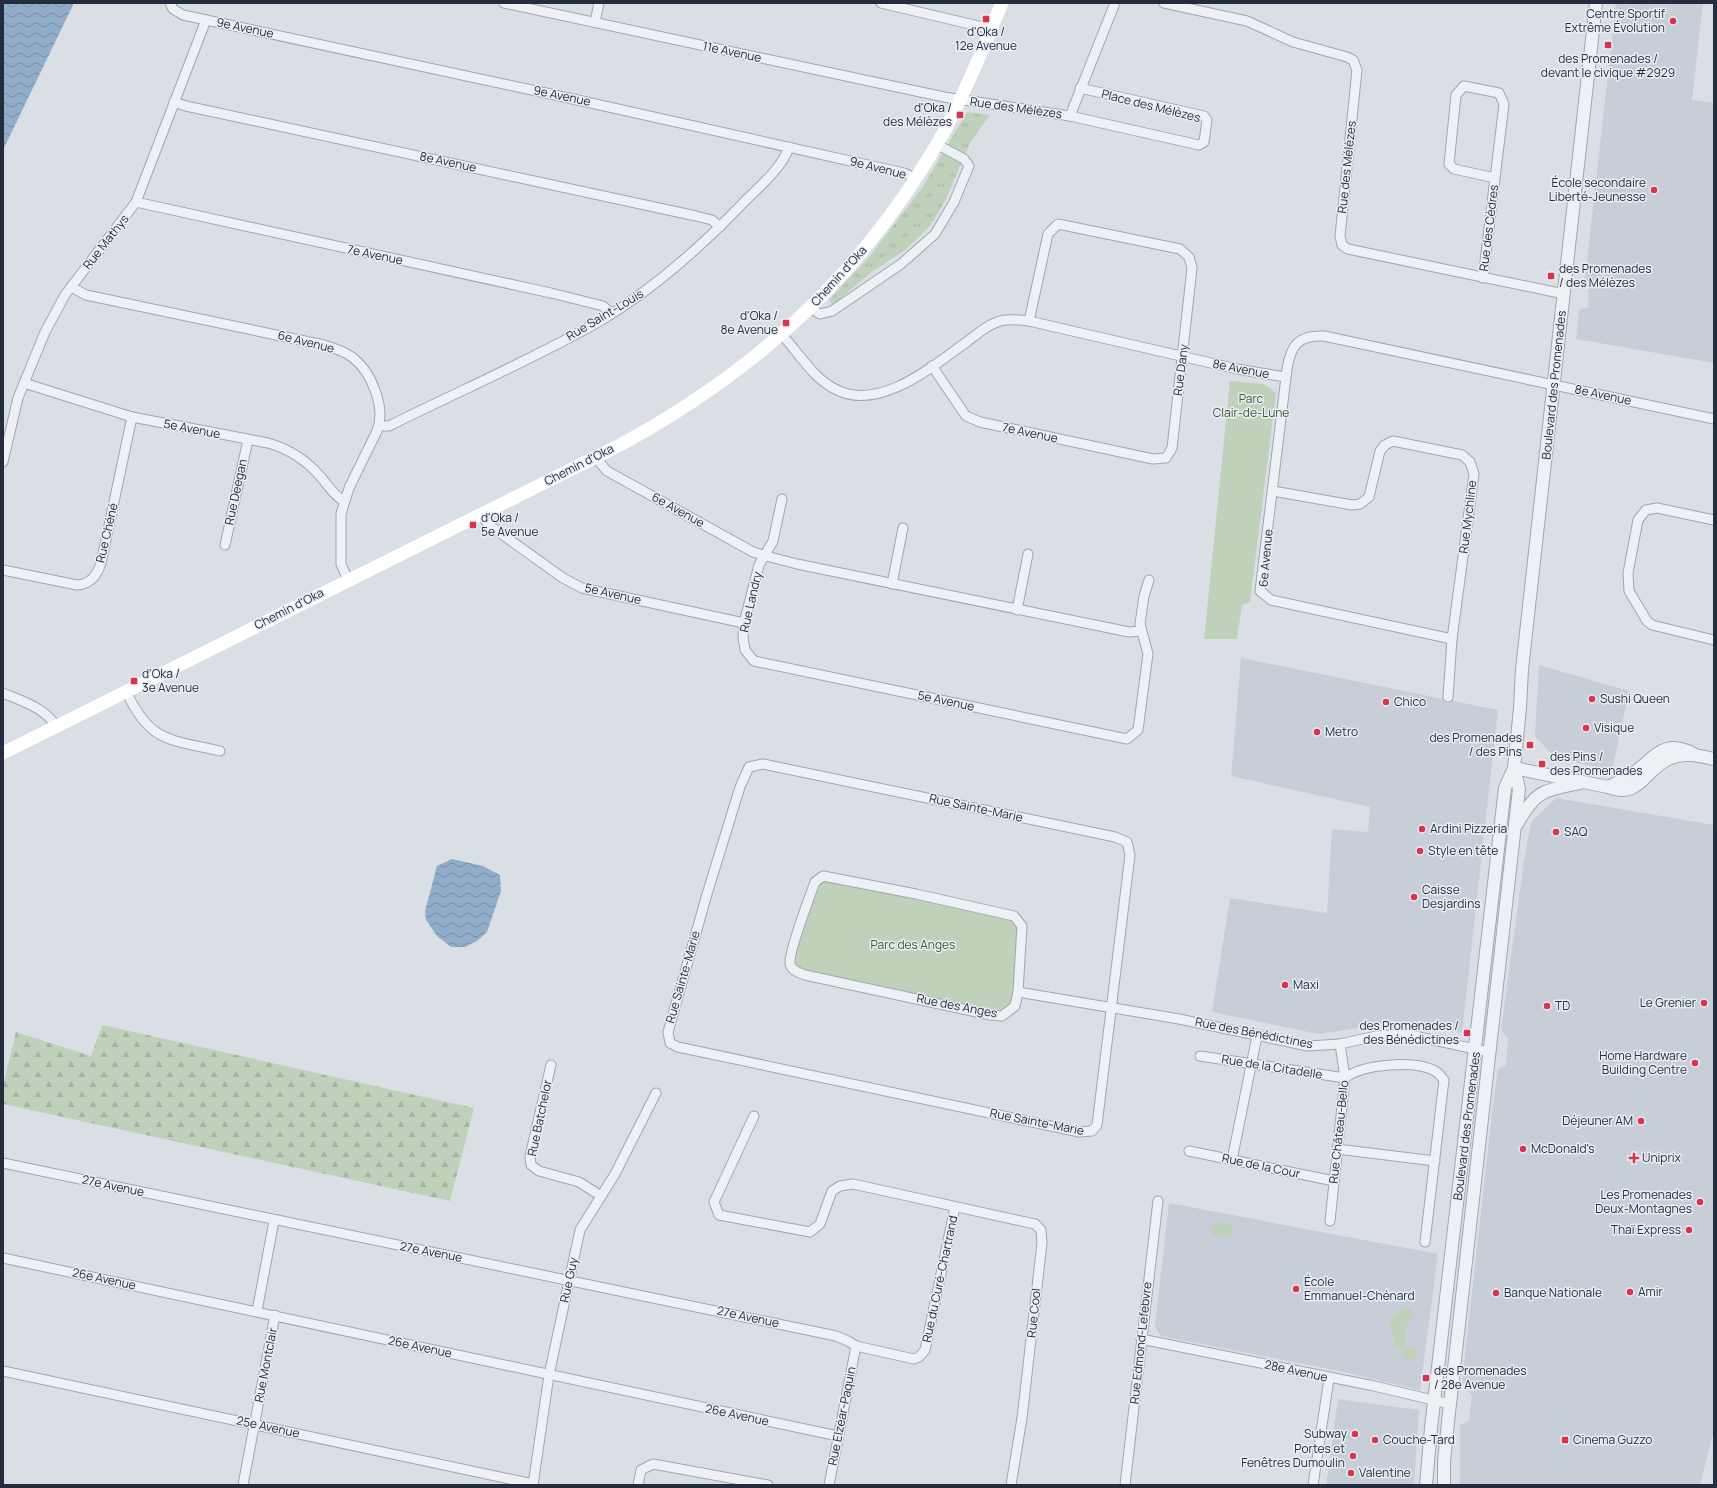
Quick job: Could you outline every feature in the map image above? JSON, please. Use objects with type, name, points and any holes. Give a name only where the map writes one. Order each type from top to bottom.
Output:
[{"type":"main road","name":"Chemin d'Oka","points":[[3,753],[595,457],[679,412],[722,382],[782,335],[810,308],[872,239],[915,178],[936,144],[960,100],[1002,3]]},
{"type":"street","name":"9e Avenue","points":[[170,3],[177,13],[206,20],[789,146],[904,173],[915,178]]},
{"type":"street","name":"11e Avenue","points":[[504,3],[960,100]]},
{"type":"street","points":[[595,22],[599,3]]},
{"type":"street","points":[[881,3],[991,29]]},
{"type":"street","name":"Rue des Mélèzes","points":[[960,100],[1070,116],[1115,3]]},
{"type":"street","name":"Rue des Mélèzes","points":[[1164,3],[1247,21],[1284,38],[1353,60],[1357,70],[1340,236],[1342,245],[1348,249],[1564,294]]},
{"type":"street","name":"Boulevard des Promenades","points":[[1426,1485],[1434,1400],[1505,788],[1514,768],[1522,669],[1596,3]]},
{"type":"street","name":"Rue Mathys","points":[[3,462],[18,398],[45,332],[71,287],[121,224],[136,202],[206,20]]},
{"type":"street","name":"Rue des Cèdres","points":[[1483,278],[1504,104],[1499,93],[1464,86],[1456,95],[1449,164],[1454,169],[1495,178]]},
{"type":"street","name":"Place des Mélèzes","points":[[1070,116],[1199,145],[1204,142],[1207,120],[1204,116],[1080,88]]},
{"type":"street","name":"8e Avenue","points":[[174,102],[209,111],[696,216],[712,220],[720,227]]},
{"type":"street","points":[[810,308],[820,314],[832,311],[885,276],[935,234],[954,202],[969,166],[964,159],[936,144]]},
{"type":"street","name":"Rue Saint-Louis","points":[[379,426],[388,426],[557,343],[611,314],[674,269],[720,227],[782,162],[789,146]]},
{"type":"street","name":"7e Avenue","points":[[136,202],[551,293],[603,306],[611,314]]},
{"type":"street","name":"Rue Dany","points":[[1029,321],[1048,234],[1058,224],[1180,249],[1189,257],[1192,268],[1172,448],[1166,458],[1153,459]]},
{"type":"street","name":"6e Avenue","points":[[71,287],[86,294],[324,345],[339,350],[357,361],[370,380],[378,406],[379,426],[344,501],[340,522],[340,550],[342,568],[348,580]]},
{"type":"street","name":"8e Avenue","points":[[782,335],[818,377],[836,390],[866,395],[882,393],[908,382],[986,328],[1003,320],[1029,321],[1247,372],[1285,377],[1292,348],[1300,340],[1310,335],[1324,336],[1714,419]]},
{"type":"street","name":"7e Avenue","points":[[932,366],[966,416],[980,422],[1153,459]]},
{"type":"street","name":"6e Avenue","points":[[1285,377],[1260,591],[1271,600],[1452,639]]},
{"type":"street","name":"5e Avenue","points":[[24,383],[132,418],[277,446],[298,456],[317,472],[336,495],[344,501]]},
{"type":"street","name":"Rue Chéné","points":[[3,570],[77,585],[87,584],[94,578],[101,563],[132,418]]},
{"type":"street","name":"Rue Deegan","points":[[225,544],[248,440]]},
{"type":"street","name":"Rue Mychline","points":[[1272,491],[1352,506],[1360,504],[1369,497],[1380,451],[1385,445],[1393,441],[1462,456],[1470,462],[1474,474],[1452,639],[1448,697]]},
{"type":"street","name":"6e Avenue","points":[[595,457],[607,471],[753,552],[892,584],[1017,610],[1129,632],[1141,631]]},
{"type":"street","points":[[766,556],[773,541],[782,499]]},
{"type":"street","points":[[1714,520],[1657,508],[1646,510],[1638,520],[1628,573],[1630,591],[1647,621],[1652,625],[1714,640]]},
{"type":"street","name":"5e Avenue","points":[[481,514],[489,525],[563,578],[582,588],[744,623]]},
{"type":"street","points":[[892,584],[903,528]]},
{"type":"street","points":[[1017,610],[1028,554]]},
{"type":"street","name":"Rue Landry","points":[[764,664],[754,661],[745,650],[743,637],[744,623],[759,565],[766,556]]},
{"type":"street","points":[[1141,631],[1140,624],[1148,580]]},
{"type":"street","name":"5e Avenue","points":[[764,664],[1127,738],[1138,730],[1148,654],[1141,631]]},
{"type":"street","points":[[126,691],[143,722],[154,733],[168,739],[220,751]]},
{"type":"street","points":[[3,693],[41,711],[51,718],[56,726]]},
{"type":"street","points":[[1514,768],[1608,787],[1631,775],[1657,754],[1666,749],[1679,747],[1695,754],[1714,759]]},
{"type":"street","name":"Rue Sainte-Marie","points":[[763,764],[1115,836],[1127,842],[1130,855],[1111,1007],[1097,1125],[1092,1131],[1079,1132],[678,1047],[670,1043],[668,1032],[707,894],[740,787],[749,768],[763,764]]},
{"type":"street","name":"Boulevard des Promenades","points":[[1444,1485],[1444,1461],[1450,1404],[1519,789],[1514,768]]},
{"type":"street","points":[[1514,828],[1527,807],[1537,796],[1552,789],[1585,782]]},
{"type":"street","name":"Rue des Anges","points":[[823,876],[916,894],[1014,916],[1022,926],[1018,992],[1015,1006],[1002,1016],[805,975],[794,970],[790,964],[792,952],[815,882],[823,876]]},
{"type":"street","name":"Rue des Bénédictines","points":[[1018,992],[1179,1019],[1308,1046],[1340,1044],[1376,1036],[1401,1034],[1418,1036],[1489,1052]]},
{"type":"street","points":[[1232,1160],[1257,1036]]},
{"type":"street","name":"Rue Château-Bello","points":[[1330,1221],[1345,1078],[1340,1044]]},
{"type":"street","name":"Rue de la Citadelle","points":[[1200,1056],[1345,1078]]},
{"type":"street","name":"Rue Batchelor","points":[[552,1065],[530,1156],[531,1165],[539,1171],[579,1182],[601,1196]]},
{"type":"street","points":[[1345,1078],[1359,1070],[1396,1065],[1420,1067],[1434,1071],[1444,1080],[1425,1242]]},
{"type":"street","name":"Rue Guy","points":[[533,1484],[549,1375],[580,1230],[615,1174],[656,1093]]},
{"type":"street","name":"Rue Cool","points":[[754,1116],[714,1202],[720,1215],[810,1232],[820,1224],[832,1191],[840,1186],[853,1184],[1035,1224],[1042,1234],[1022,1418],[1011,1485]]},
{"type":"street","points":[[1337,1149],[1435,1161]]},
{"type":"street","name":"Rue de la Cour","points":[[1189,1151],[1334,1181]]},
{"type":"street","name":"27e Avenue","points":[[3,1163],[274,1221],[569,1280],[836,1336],[856,1346]]},
{"type":"street","name":"Rue Edmond-Lefebvre","points":[[1125,1485],[1158,1201]]},
{"type":"street","name":"Rue du Curé-Chartrand","points":[[856,1346],[914,1359],[919,1358],[923,1353],[956,1207]]},
{"type":"street","name":"Rue Montclair","points":[[257,1311],[274,1221]]},
{"type":"street","name":"26e Avenue","points":[[3,1258],[838,1436]]},
{"type":"street","name":"Rue Montclair","points":[[243,1485],[275,1315]]},
{"type":"street","name":"28e Avenue","points":[[1141,1340],[1450,1404]]},
{"type":"street","name":"Rue Elzéar-Paquin","points":[[830,1485],[856,1346]]},
{"type":"street","name":"25e Avenue","points":[[3,1371],[533,1484]]},
{"type":"street","points":[[1313,1485],[1329,1378]]},
{"type":"street","points":[[638,1485],[641,1470],[653,1464],[768,1485]]},
{"type":"shaded area","name":"École secondaire Liberté-Jeunesse","points":[[1616,3],[1703,3],[1692,100],[1714,103],[1714,363],[1576,339],[1579,310],[1588,307],[1589,284],[1585,278]]},
{"type":"shaded area","points":[[1241,658],[1498,710],[1462,1033],[1404,1024],[1379,1025],[1318,1034],[1212,1012],[1230,898],[1327,913],[1332,829],[1368,832],[1370,807],[1231,776]]},
{"type":"shaded area","points":[[1539,665],[1629,691],[1612,771],[1555,758],[1535,736]]},
{"type":"shaded area","points":[[1556,798],[1714,825],[1714,1430],[1700,1485],[1460,1485],[1460,1425],[1469,1421],[1472,1396],[1462,1381],[1498,1069],[1506,1065],[1508,1039],[1501,1030],[1524,861],[1531,822]]},
{"type":"shaded area","name":"École Emmanuel-Chénard","points":[[1169,1203],[1438,1254],[1420,1390],[1339,1371],[1161,1336],[1155,1325]]},
{"type":"shaded area","points":[[1338,1399],[1419,1410],[1414,1485],[1326,1485]]},
{"type":"green space","points":[[967,112],[990,115],[971,141],[946,199],[930,226],[905,250],[869,274],[832,306],[830,299],[869,257],[922,188]]},
{"type":"green space","name":"Parc Clair-de-Lune","points":[[1230,381],[1264,384],[1276,393],[1250,602],[1242,605],[1237,639],[1204,639]]},
{"type":"green space","name":"Parc des Anges","points":[[823,876],[1014,916],[1022,926],[1015,1006],[1002,1016],[794,970],[792,952],[808,903]]},
{"type":"green space","points":[[102,1025],[474,1108],[450,1201],[3,1104],[3,1085],[16,1032],[91,1056]]},
{"type":"green space","points":[[1214,1220],[1234,1225],[1230,1239],[1211,1235]]},
{"type":"green space","points":[[1399,1307],[1412,1309],[1411,1323],[1407,1323],[1405,1347],[1418,1349],[1416,1359],[1404,1359],[1403,1349],[1393,1346],[1393,1334],[1389,1328],[1389,1321],[1398,1313]]},
{"type":"water","points":[[3,3],[74,3],[3,150]]},
{"type":"water","points":[[452,859],[483,866],[500,875],[501,891],[487,932],[477,941],[465,947],[451,947],[437,936],[426,920],[425,911],[437,866]]},
{"type":"place","name":"d'Oka / 12e Avenue","points":[[986,19]]},
{"type":"place","name":"Centre Sportif Extrême Évolution","points":[[1673,21]]},
{"type":"place","name":"des Promenades / devant le civique #2929","points":[[1608,45]]},
{"type":"place","name":"d'Oka / des Mélèzes","points":[[960,115]]},
{"type":"place","name":"École secondaire Liberté-Jeunesse","points":[[1654,190]]},
{"type":"place","name":"des Promenades / des Mélèzes","points":[[1551,276]]},
{"type":"place","name":"d'Oka / 8e Avenue","points":[[786,323]]},
{"type":"place","name":"d'Oka / 5e Avenue","points":[[473,525]]},
{"type":"place","name":"d'Oka / 3e Avenue","points":[[134,681]]},
{"type":"place","name":"Sushi Queen","points":[[1592,699]]},
{"type":"place","name":"Chico","points":[[1386,702]]},
{"type":"place","name":"Visique","points":[[1586,728]]},
{"type":"place","name":"Metro","points":[[1317,732]]},
{"type":"place","name":"des Promenades / des Pins","points":[[1530,745]]},
{"type":"place","name":"des Pins / des Promenades","points":[[1542,764]]},
{"type":"place","name":"Ardini Pizzeria","points":[[1422,829]]},
{"type":"place","name":"SAQ","points":[[1556,832]]},
{"type":"place","name":"Style en tête","points":[[1420,851]]},
{"type":"place","name":"Caisse Desjardins","points":[[1414,897]]},
{"type":"place","name":"Maxi","points":[[1285,985]]},
{"type":"place","name":"Le Grenier","points":[[1704,1003]]},
{"type":"place","name":"TD","points":[[1547,1006]]},
{"type":"place","name":"des Promenades / des Bénédictines","points":[[1467,1033]]},
{"type":"place","name":"Home Hardware Building Centre","points":[[1695,1063]]},
{"type":"place","name":"Déjeuner AM","points":[[1641,1121]]},
{"type":"place","name":"McDonald's","points":[[1523,1149]]},
{"type":"place","name":"Uniprix","points":[[1634,1158]]},
{"type":"place","name":"Les Promenades Deux-Montagnes","points":[[1700,1202]]},
{"type":"place","name":"Thaï Express","points":[[1689,1230]]},
{"type":"place","name":"École Emmanuel-Chénard","points":[[1296,1289]]},
{"type":"place","name":"Amir","points":[[1630,1292]]},
{"type":"place","name":"Banque Nationale","points":[[1496,1293]]},
{"type":"place","name":"des Promenades / 28e Avenue","points":[[1426,1378]]},
{"type":"place","name":"Subway","points":[[1355,1434]]},
{"type":"place","name":"Couche-Tard","points":[[1375,1440]]},
{"type":"place","name":"Cinema Guzzo","points":[[1565,1440]]},
{"type":"place","name":"Portes et Fenêtres Dumoulin","points":[[1353,1456]]},
{"type":"place","name":"Valentine","points":[[1351,1473]]}]
